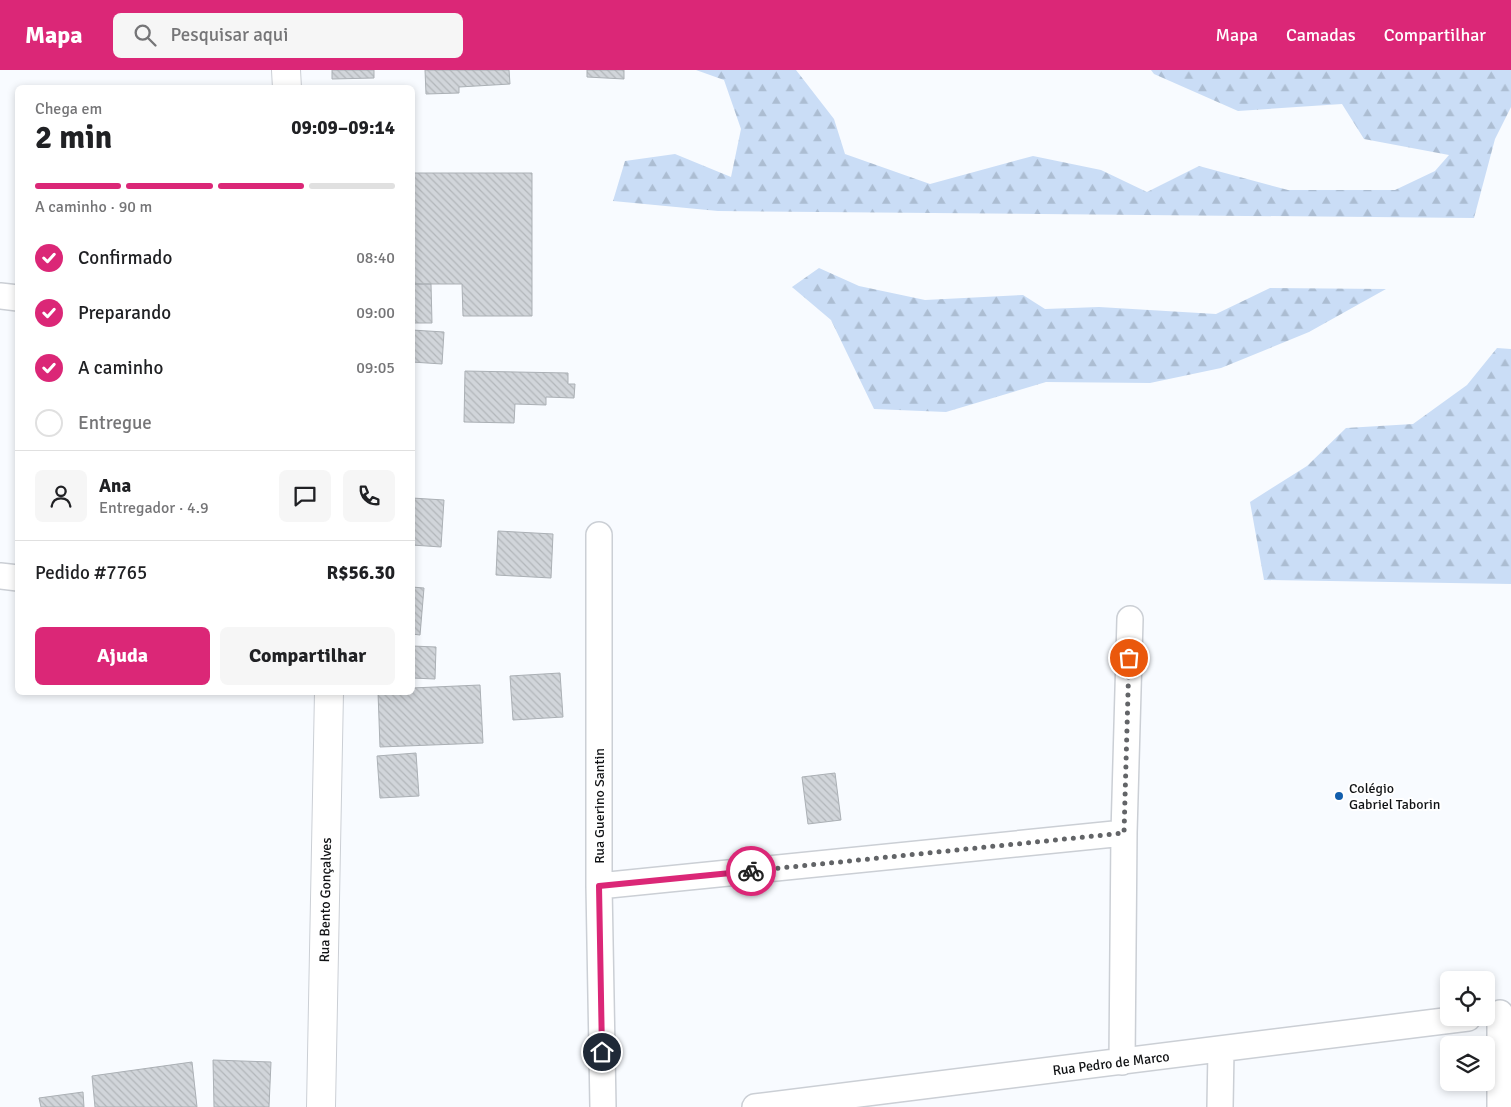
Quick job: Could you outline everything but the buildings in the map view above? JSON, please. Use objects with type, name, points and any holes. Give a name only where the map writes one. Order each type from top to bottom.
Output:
[{"type":"street","points":[[286,70],[288,85]]},
{"type":"street","points":[[0,296],[15,298]]},
{"type":"street","name":"Rua Guerino Santin","points":[[599,535],[599,886],[603,1107]]},
{"type":"street","points":[[0,576],[15,578]]},
{"type":"street","points":[[1122,1062],[1124,833],[1130,619]]},
{"type":"street","name":"Rua Bento Gonçalves","points":[[322,1107],[329,695]]},
{"type":"street","points":[[599,886],[1124,833]]},
{"type":"street","points":[[1499,1013],[1500,1107]]},
{"type":"street","name":"Rua Pedro de Marco","points":[[755,1107],[1440,1022]]},
{"type":"street","points":[[1220,1107],[1221,1050]]},
{"type":"green space","points":[[696,70],[796,70],[834,119],[845,154],[930,184],[1033,156],[1101,170],[1147,192],[1199,166],[1288,190],[1395,190],[1435,171],[1449,155],[1364,139],[1342,104],[1238,111],[1154,74],[1151,70],[1511,70],[1511,107],[1495,139],[1474,218],[718,211],[613,201],[625,161],[675,154],[731,177],[741,129],[724,80]]},
{"type":"green space","points":[[819,268],[859,286],[925,300],[1023,295],[1045,309],[1099,307],[1216,314],[1270,288],[1386,289],[1309,332],[1221,368],[1150,383],[1046,382],[946,412],[874,409],[831,320],[792,287]]},
{"type":"green space","points":[[1497,348],[1511,349],[1511,584],[1264,580],[1250,502],[1307,466],[1346,428],[1413,424],[1467,385]]},
{"type":"way so far","points":[[751,871],[1124,833],[1129,658]]},
{"type":"place","name":"Colégio Gabriel Taborin","points":[[1339,796]]},
{"type":"route","points":[[602,1052],[599,886],[751,871]]}]
